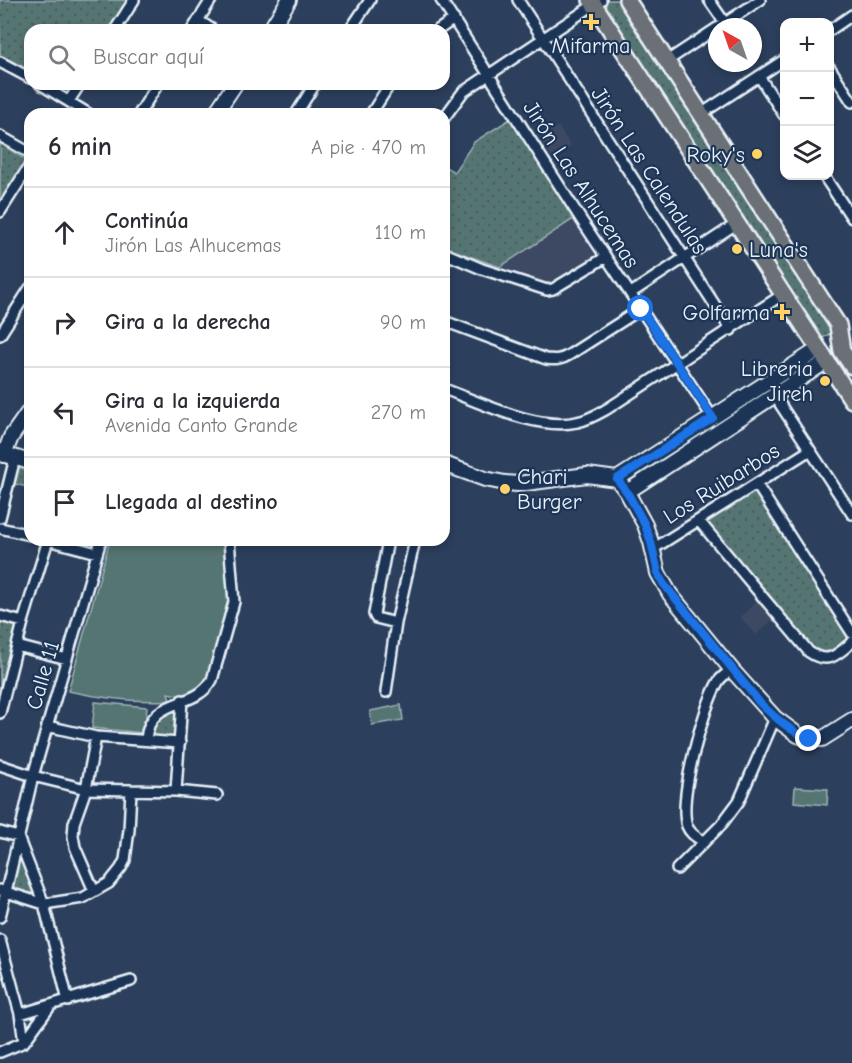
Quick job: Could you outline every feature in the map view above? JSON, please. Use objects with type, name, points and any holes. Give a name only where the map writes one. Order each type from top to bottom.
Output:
[{"type":"main road","points":[[627,0],[838,325],[847,340],[852,366]]},
{"type":"main road","points":[[595,2],[736,224],[852,400]]},
{"type":"main road","points":[[823,355],[847,340]]},
{"type":"street","points":[[119,24],[134,0]]},
{"type":"street","points":[[196,24],[211,0]]},
{"type":"street","points":[[274,24],[289,0]]},
{"type":"street","points":[[354,24],[369,0]]},
{"type":"street","name":"Jirón Las Alhucemas","points":[[441,0],[606,257],[713,418]]},
{"type":"street","name":"Jirón Las Calendulas","points":[[518,0],[731,330]]},
{"type":"street","points":[[709,0],[717,18]]},
{"type":"street","points":[[732,18],[760,0]]},
{"type":"street","points":[[450,110],[463,92],[595,2]]},
{"type":"street","points":[[834,27],[852,15]]},
{"type":"street","points":[[447,24],[454,19]]},
{"type":"street","points":[[198,20],[204,24]]},
{"type":"street","points":[[667,61],[708,34]]},
{"type":"street","points":[[0,62],[24,75]]},
{"type":"street","points":[[701,114],[780,63]]},
{"type":"street","points":[[833,72],[852,102]]},
{"type":"street","points":[[759,76],[780,109]]},
{"type":"street","points":[[50,90],[80,108]]},
{"type":"street","points":[[69,101],[76,90]]},
{"type":"street","points":[[143,108],[154,90]]},
{"type":"street","points":[[221,108],[231,90]]},
{"type":"street","points":[[300,108],[311,90]]},
{"type":"street","points":[[375,108],[386,90]]},
{"type":"street","points":[[0,136],[24,150]]},
{"type":"street","points":[[0,213],[24,175]]},
{"type":"street","points":[[827,180],[852,218]]},
{"type":"street","points":[[631,293],[736,224]]},
{"type":"street","points":[[450,255],[547,290],[553,289],[606,257]]},
{"type":"street","points":[[450,391],[530,420],[552,425],[591,418],[678,365],[782,295]]},
{"type":"street","points":[[0,335],[24,297]]},
{"type":"street","points":[[450,323],[546,359],[561,360],[641,309]]},
{"type":"street","points":[[627,492],[774,395],[823,355]]},
{"type":"street","points":[[450,466],[485,479],[518,484],[587,474],[617,479],[713,418],[823,355]]},
{"type":"street","points":[[774,395],[852,514]]},
{"type":"street","points":[[0,518],[6,456],[11,437],[24,419]]},
{"type":"street","name":"Los Ruibarbos","points":[[653,549],[810,450]]},
{"type":"street","points":[[6,456],[24,460]]},
{"type":"street","points":[[617,479],[645,525],[658,573],[663,583],[732,670],[775,718],[798,735],[809,739],[822,739],[852,720]]},
{"type":"street","points":[[757,485],[852,633]]},
{"type":"street","points":[[699,521],[809,652],[817,658],[828,659],[852,642]]},
{"type":"street","points":[[0,528],[24,534]]},
{"type":"street","points":[[0,713],[46,546]]},
{"type":"street","points":[[71,546],[97,553]]},
{"type":"street","name":"Calle 11","points":[[0,917],[3,891],[33,776],[99,546]]},
{"type":"street","points":[[146,740],[149,722],[162,710],[199,695],[208,687],[223,646],[235,594],[230,546]]},
{"type":"street","points":[[387,546],[374,614],[376,618],[396,623]]},
{"type":"street","points":[[386,692],[396,623],[414,546]]},
{"type":"street","points":[[0,616],[24,622]]},
{"type":"street","points":[[17,646],[67,659]]},
{"type":"street","points":[[704,842],[688,829],[685,817],[690,767],[719,681],[732,670]]},
{"type":"street","points":[[176,791],[182,700]]},
{"type":"street","points":[[677,869],[721,825],[739,801],[775,718]]},
{"type":"street","points":[[47,726],[96,737],[180,743]]},
{"type":"street","points":[[94,891],[75,847],[73,836],[74,824],[86,789],[96,737]]},
{"type":"street","points":[[0,765],[86,789],[176,791],[217,795]]},
{"type":"street","points":[[3,891],[44,904],[83,898],[109,883],[125,860],[131,790]]},
{"type":"street","points":[[0,832],[18,837],[44,904],[68,1001]]},
{"type":"street","points":[[0,940],[20,1014],[24,1042]]},
{"type":"street","points":[[20,1014],[131,981]]},
{"type":"street","points":[[0,1052],[24,1042],[51,1005]]},
{"type":"shaded area","points":[[558,126],[571,146],[553,159],[540,139]]},
{"type":"shaded area","points":[[573,220],[597,258],[552,285],[501,267]]},
{"type":"shaded area","points":[[757,601],[773,620],[756,635],[740,617]]},
{"type":"green space","points":[[0,0],[127,0],[113,24],[24,24],[24,70],[0,56]]},
{"type":"green space","points":[[605,0],[618,0],[834,331],[820,340],[600,4]]},
{"type":"green space","points":[[510,119],[575,218],[500,267],[450,249],[450,170],[454,172],[474,142]]},
{"type":"green space","points":[[0,143],[24,159],[24,166],[0,205]]},
{"type":"green space","points":[[813,356],[818,364],[629,483],[627,480]]},
{"type":"green space","points":[[15,465],[24,467],[24,486],[12,483]]},
{"type":"green space","points":[[755,490],[849,638],[838,651],[822,653],[811,648],[707,525],[708,520]]},
{"type":"green space","points":[[108,546],[229,546],[233,591],[211,680],[198,692],[181,696],[168,693],[170,700],[144,701],[106,698],[68,691]]},
{"type":"green space","points":[[0,620],[17,625],[0,687]]},
{"type":"green space","points":[[95,702],[147,707],[144,733],[92,728]]},
{"type":"green space","points":[[401,705],[403,720],[372,725],[370,711]]},
{"type":"green space","points":[[180,706],[177,739],[155,737],[151,734],[151,723],[157,717]]},
{"type":"green space","points":[[795,787],[828,789],[827,805],[794,802]]},
{"type":"green space","points":[[18,850],[22,852],[36,896],[8,889]]},
{"type":"place","name":"Mifarma","points":[[591,22]]},
{"type":"place","name":"Roky's","points":[[757,154]]},
{"type":"place","name":"Luna's","points":[[737,249]]},
{"type":"place","name":"Golfarma","points":[[782,312]]},
{"type":"place","name":"Libreria Jireh","points":[[825,381]]},
{"type":"place","name":"Chari Burger","points":[[505,489]]},
{"type":"route","points":[[641,309],[713,418],[617,479],[645,525],[658,573],[670,594],[760,703],[775,718],[798,735],[809,739]]}]
